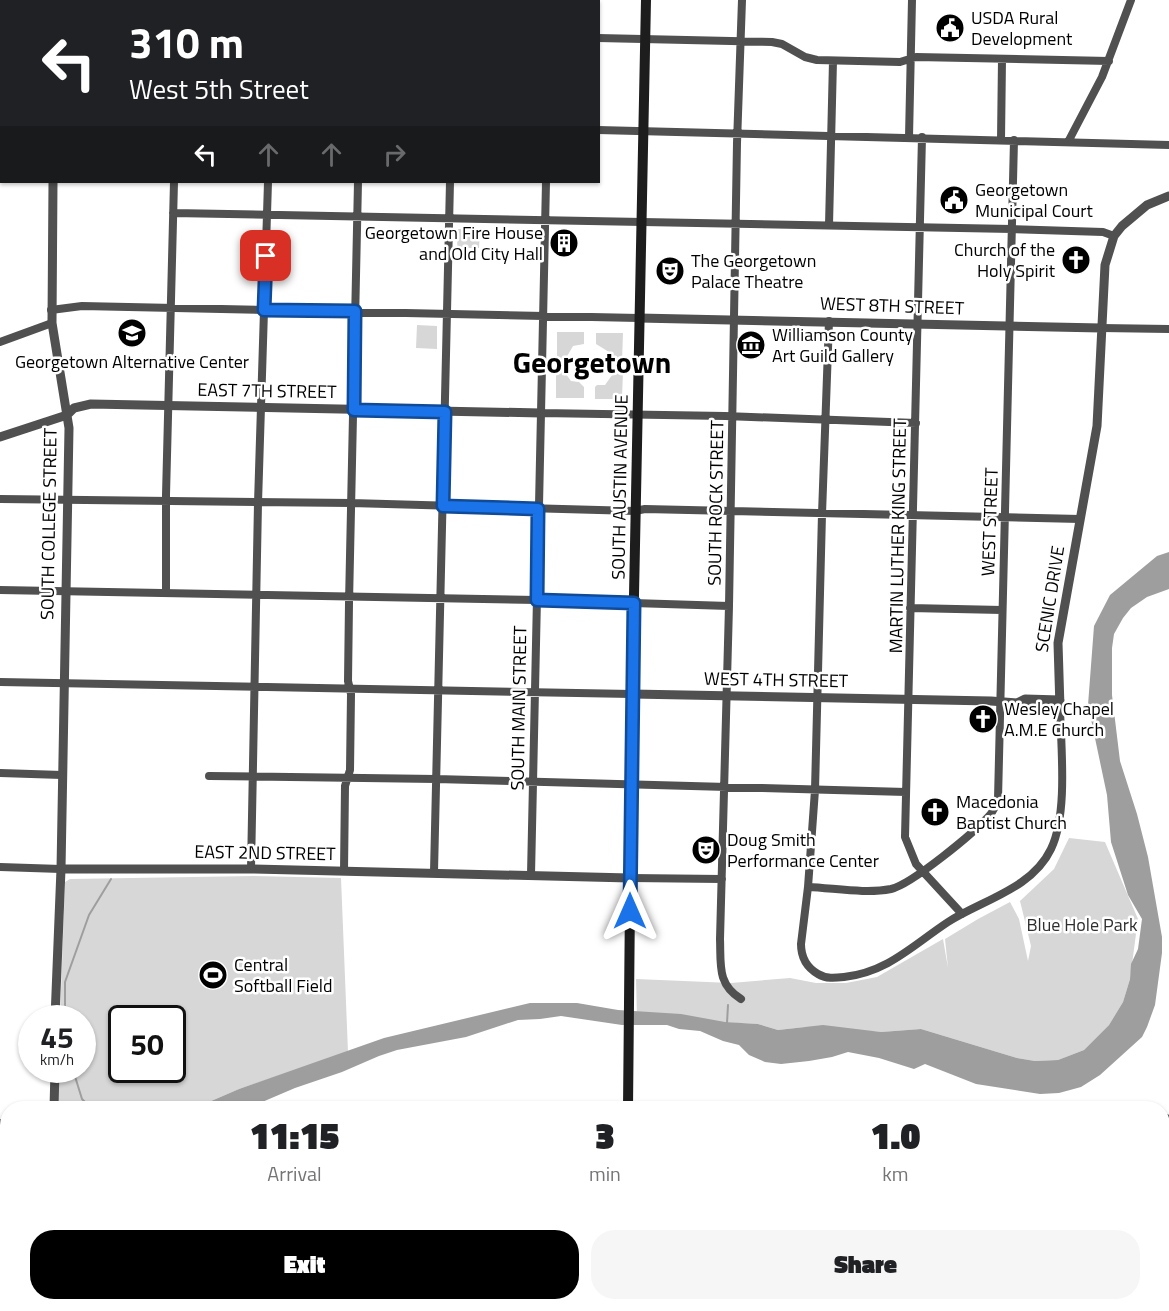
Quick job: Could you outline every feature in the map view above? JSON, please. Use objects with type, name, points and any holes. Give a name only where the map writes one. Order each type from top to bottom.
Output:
[{"type":"main road","name":"SOUTH AUSTIN AVENUE","points":[[629,1101],[632,694],[646,0]]},
{"type":"street","name":"SOUTH ROCK STREET","points":[[741,999],[728,989],[723,979],[720,939],[742,0]]},
{"type":"street","points":[[909,137],[912,0]]},
{"type":"street","points":[[1068,142],[1109,61],[1131,0]]},
{"type":"street","points":[[600,38],[772,42],[782,44],[805,57],[833,61],[900,62],[910,58],[1109,61]]},
{"type":"street","points":[[1001,140],[1002,59]]},
{"type":"street","points":[[829,225],[833,61]]},
{"type":"street","points":[[600,130],[1169,145]]},
{"type":"street","name":"MARTIN LUTHER KING STREET","points":[[922,137],[905,837],[910,854],[962,914]]},
{"type":"street","name":"WEST STREET","points":[[808,887],[880,890],[899,887],[924,872],[981,824],[995,807],[999,788],[1014,140]]},
{"type":"street","name":"SOUTH COLLEGE STREET","points":[[53,183],[51,310],[69,428],[61,869],[56,1005]]},
{"type":"street","points":[[166,593],[174,183]]},
{"type":"street","points":[[251,869],[258,503],[268,183]]},
{"type":"street","points":[[344,871],[345,786],[350,770],[349,597],[358,183]]},
{"type":"street","points":[[434,872],[450,183]]},
{"type":"street","name":"SOUTH MAIN STREET","points":[[531,876],[546,183]]},
{"type":"street","name":"SCENIC DRIVE","points":[[829,321],[815,790],[801,951],[808,966],[814,972],[826,977],[850,976],[873,971],[902,955],[962,914],[1010,890],[1034,872],[1051,850],[1059,826],[1060,813],[1058,643],[1097,426],[1104,265],[1114,236],[1137,211],[1169,196]]},
{"type":"street","points":[[173,213],[1012,229],[1103,232],[1114,236]]},
{"type":"street","name":"WEST 8TH STREET","points":[[51,310],[82,306],[1169,329]]},
{"type":"street","points":[[0,342],[52,323]]},
{"type":"street","name":"EAST 7TH STREET","points":[[0,437],[67,416],[74,408],[91,405],[541,413]]},
{"type":"street","points":[[541,413],[915,423]]},
{"type":"street","points":[[0,499],[351,503],[538,509],[635,511],[647,509],[1080,519]]},
{"type":"street","points":[[0,590],[729,606]]},
{"type":"street","points":[[910,608],[1002,610]]},
{"type":"street","name":"WEST 4TH STREET","points":[[0,682],[438,689],[1000,703],[1017,703],[1025,699],[1060,704]]},
{"type":"street","points":[[0,773],[62,775]]},
{"type":"street","points":[[209,776],[436,779],[906,792]]},
{"type":"street","name":"EAST 2ND STREET","points":[[0,867],[434,872],[630,878]]},
{"type":"street","points":[[630,878],[722,879]]},
{"type":"street","points":[[54,1101],[55,1083]]},
{"type":"green space","points":[[458,229],[480,229],[479,248],[457,248]]},
{"type":"green space","points":[[417,325],[437,326],[437,349],[416,348]]},
{"type":"green space","points":[[557,332],[584,332],[584,344],[573,346],[565,360],[557,359]]},
{"type":"green space","points":[[596,333],[623,333],[622,361],[614,361],[609,352],[596,344]]},
{"type":"green space","points":[[556,370],[563,370],[571,381],[579,382],[584,387],[584,398],[556,398]]},
{"type":"green space","points":[[615,371],[623,372],[622,397],[620,399],[595,399],[595,387],[605,385]]},
{"type":"green space","name":"Blue Hole Park","points":[[1069,838],[1105,842],[1138,919],[1130,979],[1123,1002],[1109,1025],[1084,1050],[1058,1060],[1035,1061],[1017,1058],[921,1029],[881,1032],[805,1027],[778,1030],[758,1024],[637,1018],[636,979],[731,983],[790,978],[816,983],[846,983],[877,977],[943,939],[948,968],[945,939],[1010,902],[1019,919],[1028,961],[1031,946],[1020,901],[1054,869]]},
{"type":"green space","points":[[254,876],[341,878],[348,1052],[239,1089],[211,1101],[58,1101],[59,1083],[96,1083],[96,1005],[60,1005],[65,882],[70,879]]},
{"type":"shaded area","points":[[1169,552],[1169,589],[1147,597],[1131,608],[1114,634],[1112,648],[1112,695],[1120,761],[1148,857],[1162,937],[1155,1005],[1142,1037],[1100,1075],[1081,1087],[1059,1093],[1040,1094],[976,1084],[925,1064],[914,1069],[879,1058],[848,1052],[809,1061],[781,1064],[765,1062],[749,1055],[739,1045],[700,1031],[667,1025],[622,1025],[561,1016],[518,1020],[466,1037],[397,1050],[264,1101],[211,1101],[384,1038],[530,1003],[577,1003],[618,1010],[681,1014],[725,1022],[758,1024],[778,1030],[823,1025],[881,1032],[921,1029],[1017,1058],[1035,1061],[1058,1060],[1084,1050],[1109,1025],[1123,1002],[1130,979],[1131,964],[1138,949],[1142,919],[1128,895],[1111,842],[1107,795],[1088,705],[1094,626],[1110,595],[1157,556]]},
{"type":"waterway","points":[[65,1005],[65,982],[89,915],[111,879]]},
{"type":"waterway","points":[[727,1023],[728,1005]]},
{"type":"waterway","points":[[77,1083],[84,1101]]},
{"type":"place","name":"USDA Rural Development","points":[[950,28]]},
{"type":"place","name":"Georgetown Municipal Court","points":[[954,200]]},
{"type":"place","name":"Georgetown Fire House and Old City Hall","points":[[564,243]]},
{"type":"place","name":"Church of the Holy Spirit","points":[[1076,260]]},
{"type":"place","name":"The Georgetown Palace Theatre","points":[[670,271]]},
{"type":"place","name":"Georgetown Alternative Center","points":[[132,333]]},
{"type":"place","name":"Williamson County Art Guild Gallery","points":[[751,345]]},
{"type":"place","name":"Wesley Chapel A.M.E Church","points":[[983,719]]},
{"type":"place","name":"Macedonia Baptist Church","points":[[935,812]]},
{"type":"place","name":"Doug Smith Performance Center","points":[[706,850]]},
{"type":"place","name":"Central Softball Field","points":[[213,975]]},
{"type":"district","name":"Georgetown","points":[[592,363]]},
{"type":"route","points":[[266,256],[264,310],[355,311],[354,410],[445,412],[443,506],[538,509],[537,600],[634,603],[630,911]]}]
